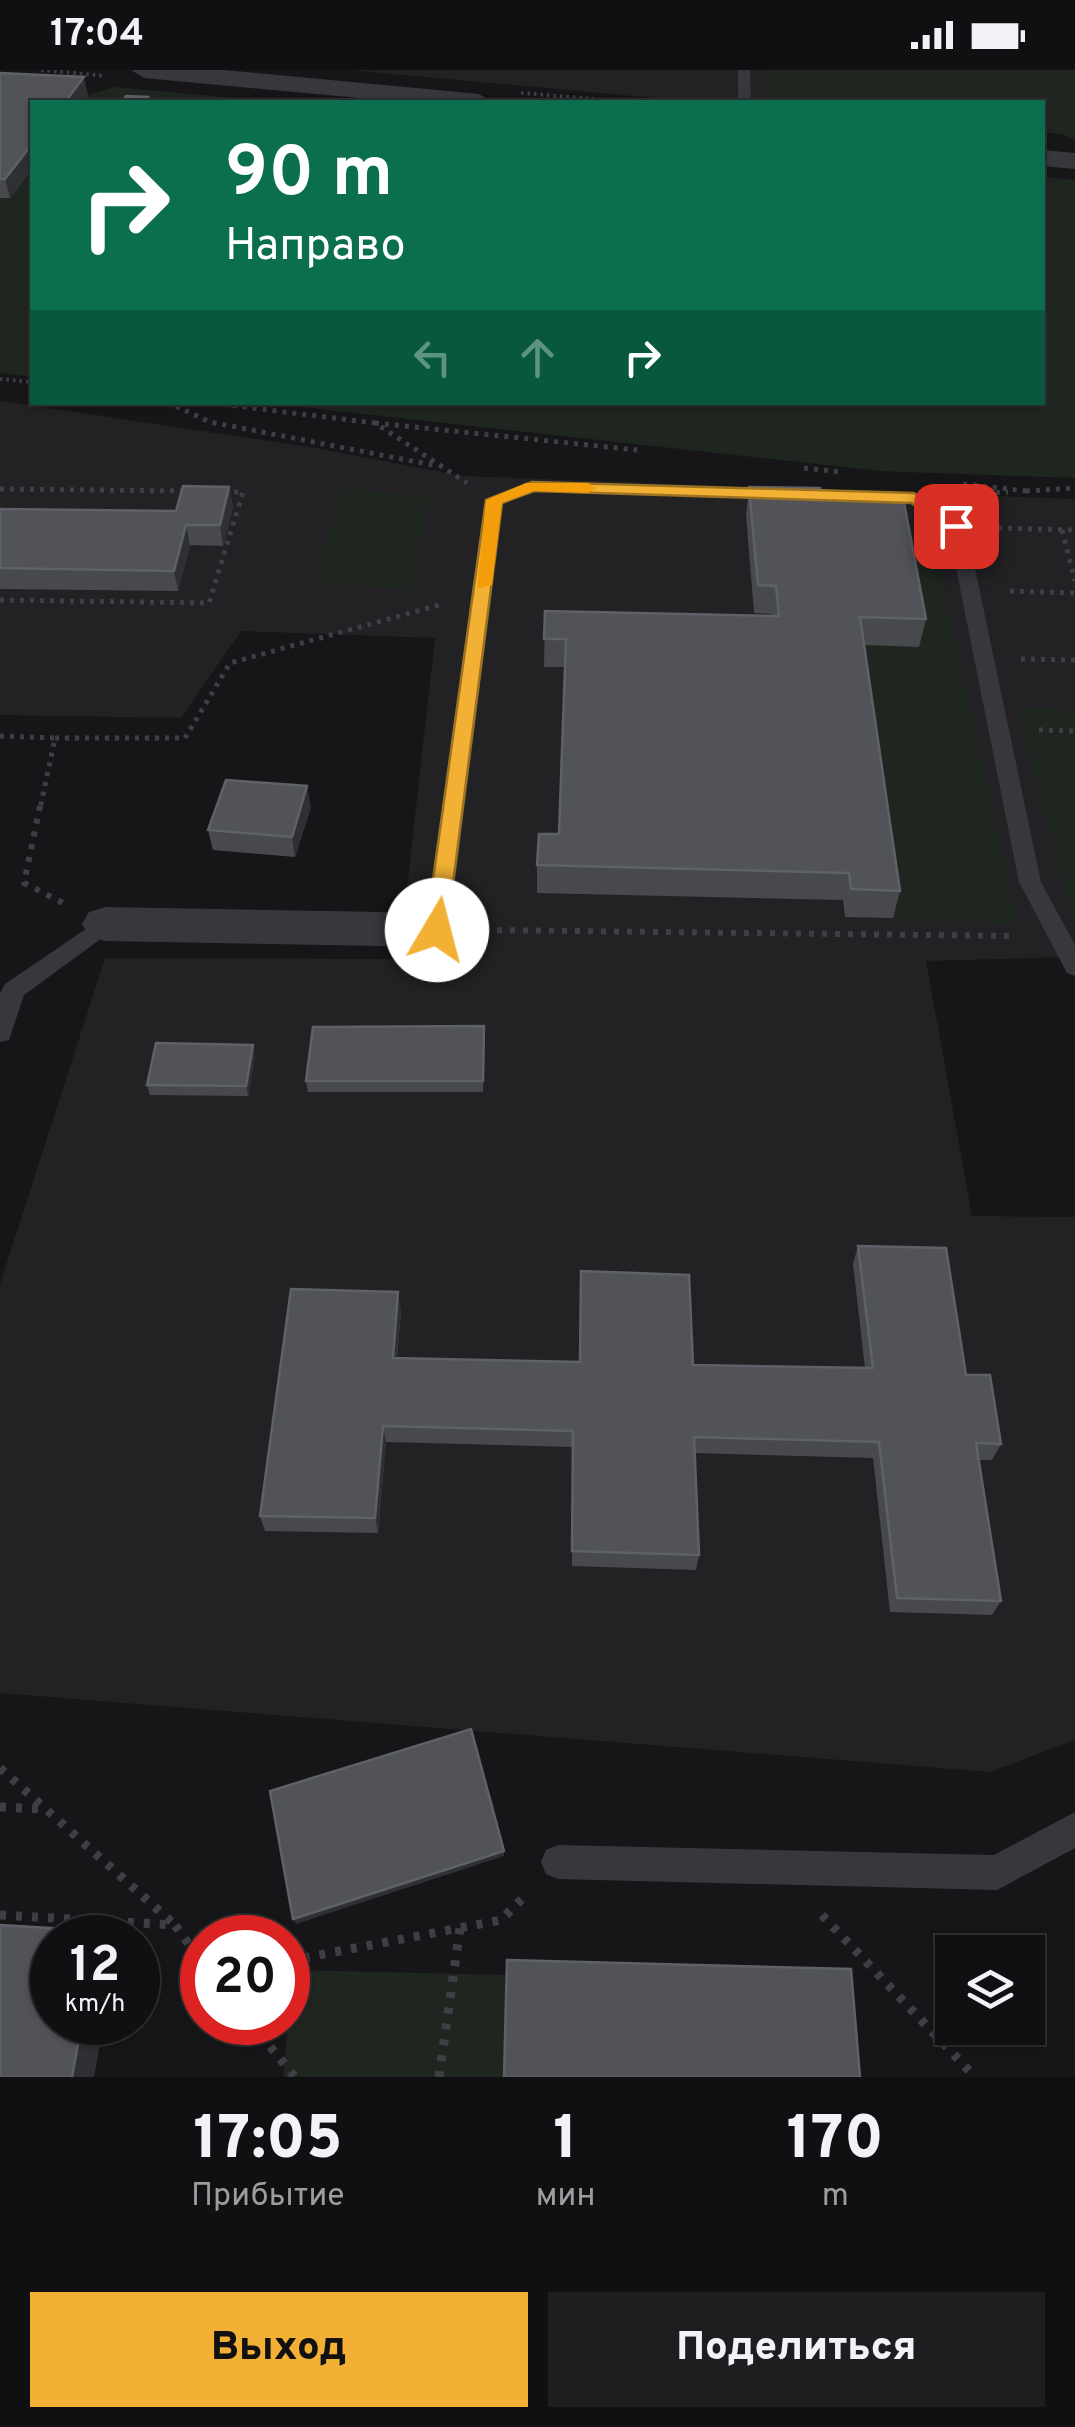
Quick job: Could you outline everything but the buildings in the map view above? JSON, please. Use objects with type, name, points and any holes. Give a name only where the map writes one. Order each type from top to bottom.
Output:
[{"type":"street","points":[[144,70],[284,77],[464,100]]},
{"type":"street","points":[[1045,158],[1075,161]]},
{"type":"street","points":[[104,924],[437,930]]},
{"type":"lane","points":[[744,70],[745,100]]},
{"type":"lane","points":[[437,930],[494,500],[532,486],[800,494]]},
{"type":"lane","points":[[857,496],[914,498],[956,526],[1030,882],[1075,967]]},
{"type":"lane","points":[[0,1032],[13,990],[104,924]]},
{"type":"lane","points":[[558,1862],[997,1873],[1075,1829]]},
{"type":"path","points":[[0,378],[30,382]]},
{"type":"path","points":[[174,405],[210,422],[444,467]]},
{"type":"path","points":[[228,405],[375,423],[494,500]]},
{"type":"path","points":[[914,498],[1075,488]]},
{"type":"path","points":[[0,489],[186,492]]},
{"type":"path","points":[[0,600],[209,603],[242,492],[224,492]]},
{"type":"path","points":[[984,528],[1075,530]]},
{"type":"path","points":[[1062,530],[1075,580]]},
{"type":"path","points":[[998,590],[1075,593]]},
{"type":"path","points":[[0,736],[185,738],[230,663],[482,593]]},
{"type":"path","points":[[1014,659],[1075,660]]},
{"type":"path","points":[[55,738],[24,883],[104,924]]},
{"type":"path","points":[[437,930],[1058,937]]},
{"type":"path","points":[[0,1768],[180,1933]]},
{"type":"path","points":[[0,1807],[46,1810]]},
{"type":"path","points":[[310,1957],[501,1920],[558,1862]]},
{"type":"path","points":[[776,1867],[975,2077]]},
{"type":"path","points":[[0,1915],[174,1925]]},
{"type":"path","points":[[440,2077],[460,1928]]},
{"type":"path","points":[[269,2045],[295,2077]]},
{"type":"shaded area","points":[[349,70],[1075,70],[1075,135],[1045,132],[1045,100],[677,100]]},
{"type":"shaded area","points":[[765,70],[1075,70],[1075,140],[1045,132],[1045,100],[768,100]]},
{"type":"shaded area","points":[[115,87],[257,100],[30,100],[30,377],[0,373],[0,90],[88,95]]},
{"type":"shaded area","points":[[1045,177],[1075,180],[1075,478],[880,471],[282,405],[1045,405]]},
{"type":"shaded area","points":[[0,401],[310,447],[464,476],[1075,499],[1075,957],[926,961],[972,1216],[1075,1217],[1075,1740],[990,1772],[0,1693],[0,1284],[105,958],[399,959],[435,638],[241,631],[181,718],[0,715]]},
{"type":"shaded area","points":[[341,488],[429,497],[411,589],[314,583]]},
{"type":"shaded area","points":[[897,524],[930,526],[1018,924],[893,918],[854,645]]},
{"type":"shaded area","points":[[1016,707],[1075,710],[1075,927]]},
{"type":"shaded area","points":[[310,1970],[509,1975],[506,2077],[283,2077],[286,2045],[310,2045]]},
{"type":"slow traffic","points":[[483,585],[494,500],[532,486],[588,488]]},
{"type":"route","points":[[437,930],[494,500],[532,486],[914,498],[956,526]]}]
